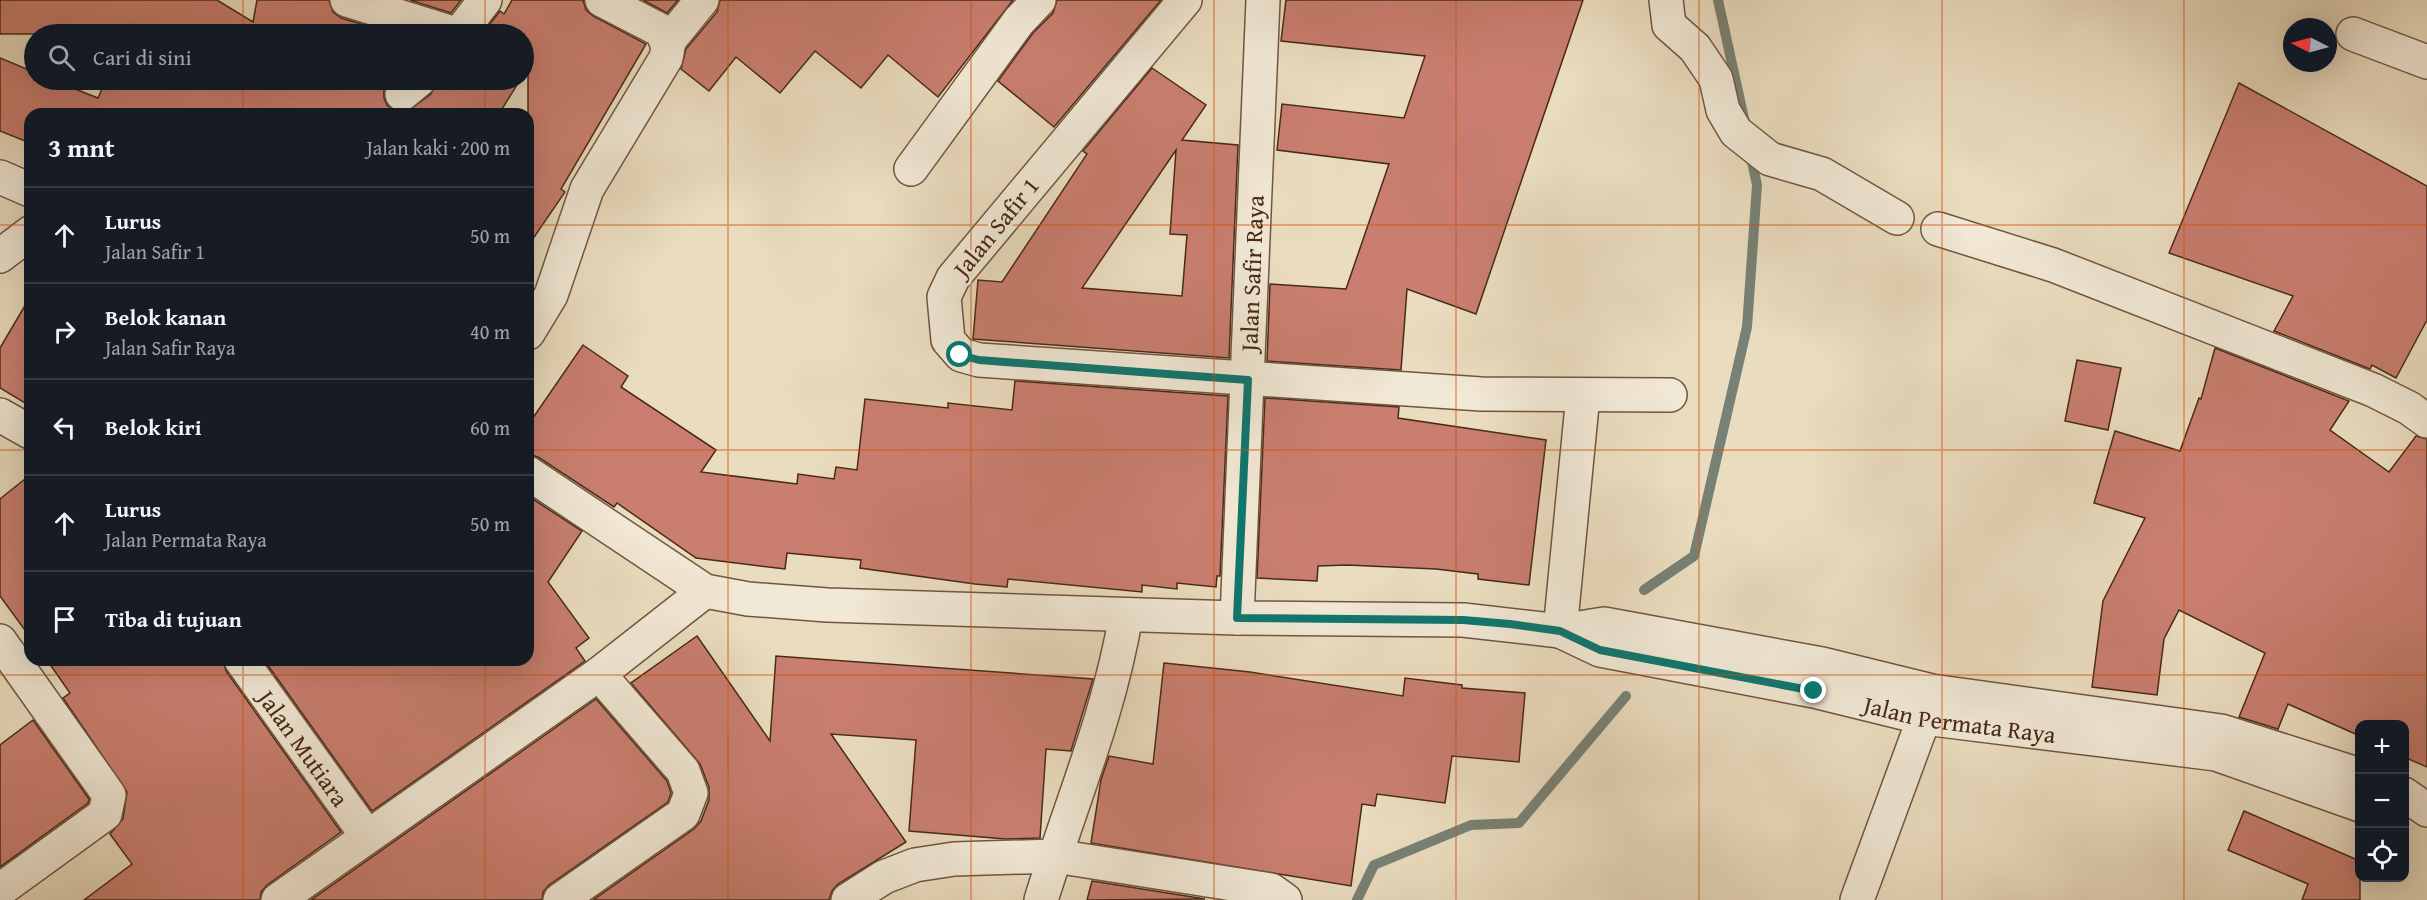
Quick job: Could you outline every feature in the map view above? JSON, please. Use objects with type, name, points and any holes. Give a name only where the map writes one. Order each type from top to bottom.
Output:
[{"type":"street","points":[[346,0],[425,24]]},
{"type":"street","points":[[466,24],[485,0]]},
{"type":"street","points":[[534,323],[551,295],[587,189],[663,66],[667,43],[702,0]]},
{"type":"street","points":[[911,169],[1019,21],[1039,0]]},
{"type":"street","name":"Jalan Safir 1","points":[[1185,0],[953,278],[944,297],[948,340],[960,355],[979,360],[1481,394],[1670,395]]},
{"type":"street","name":"Jalan Safir Raya","points":[[1237,618],[1263,0]]},
{"type":"street","points":[[1666,0],[1669,25],[1695,48],[1716,79],[1723,110],[1736,132],[1770,159],[1822,174],[1897,218]]},
{"type":"street","points":[[609,2],[657,28],[667,43]]},
{"type":"street","points":[[2354,34],[2427,62]]},
{"type":"street","points":[[0,177],[24,187]]},
{"type":"street","points":[[1938,229],[2053,265],[2373,390],[2409,408],[2427,421]]},
{"type":"street","points":[[0,256],[24,238]]},
{"type":"street","points":[[1560,631],[1583,395]]},
{"type":"street","points":[[0,415],[24,429]]},
{"type":"street","points":[[534,477],[705,591],[748,599],[827,605],[1126,615],[1463,620],[1560,631],[1604,624],[1811,662],[1932,691],[2221,731],[2357,774]]},
{"type":"street","points":[[278,900],[599,674],[705,591]]},
{"type":"street","points":[[1041,900],[1090,763],[1119,656],[1126,615]]},
{"type":"street","name":"Jalan Permata Raya","points":[[1560,631],[1600,650],[1802,688],[1924,718],[2216,754],[2355,803]]},
{"type":"street","points":[[0,641],[9,674],[109,795],[109,806],[105,814],[0,890]]},
{"type":"street","name":"Jalan Mutiara","points":[[244,666],[367,836]]},
{"type":"street","points":[[560,900],[683,814],[692,793],[683,771],[599,674]]},
{"type":"street","points":[[1857,900],[1924,718]]},
{"type":"street","points":[[2409,797],[2427,810]]},
{"type":"street","points":[[2409,820],[2427,822]]},
{"type":"street","points":[[848,900],[884,877],[915,865],[954,859],[1055,856],[1271,890],[1285,900]]},
{"type":"building","points":[[0,0],[217,0],[253,22],[257,0],[329,0],[333,12],[341,18],[361,24],[24,24],[24,34],[0,34]]},
{"type":"building","points":[[410,0],[461,0],[451,13]]},
{"type":"building","points":[[512,0],[583,0],[586,10],[593,16],[646,44],[561,189],[565,192],[534,237],[534,108],[528,108],[528,90],[534,90],[534,24],[490,24],[500,11],[504,14]]},
{"type":"building","points":[[643,0],[678,0],[667,13]]},
{"type":"building","points":[[720,0],[1013,0],[938,97],[888,55],[861,88],[815,51],[780,93],[736,57],[709,91],[681,69],[686,49],[717,12]]},
{"type":"building","points":[[1057,0],[1161,0],[1054,127],[998,81],[1033,33],[1053,13]]},
{"type":"building","points":[[1286,0],[1583,0],[1476,314],[1407,289],[1401,370],[1267,361],[1270,284],[1346,289],[1389,164],[1277,150],[1282,104],[1404,118],[1425,56],[1281,41]]},
{"type":"building","points":[[0,58],[24,68],[24,90],[78,90],[98,98],[102,90],[384,90],[384,98],[391,108],[24,108],[24,141],[0,131]]},
{"type":"building","points":[[1152,68],[1206,105],[1182,140],[1238,145],[1229,358],[973,339],[978,280],[1002,282],[1087,154],[1083,151]],"holes":[[[1176,150],[1170,234],[1187,235],[1182,296],[1082,288]]]},
{"type":"building","points":[[2239,83],[2427,186],[2427,320],[2396,378],[2372,365],[2370,369],[2274,331],[2293,296],[2169,253]]},
{"type":"building","points":[[433,90],[514,90],[503,108],[412,108],[431,94]]},
{"type":"building","points":[[24,307],[24,402],[0,388],[0,348]]},
{"type":"building","points":[[583,345],[628,376],[621,387],[716,450],[701,472],[797,484],[798,474],[834,479],[836,467],[857,470],[865,399],[948,408],[948,403],[1012,410],[1015,381],[1228,396],[1220,576],[1217,576],[1216,587],[1177,583],[1177,589],[1142,585],[1142,592],[1008,579],[1007,587],[975,584],[860,568],[861,560],[787,553],[785,569],[696,558],[617,503],[614,507],[534,456],[534,416]]},
{"type":"building","points":[[2215,348],[2349,401],[2330,430],[2389,472],[2416,436],[2427,439],[2427,767],[2409,759],[2409,720],[2355,720],[2355,734],[2288,704],[2278,729],[2239,717],[2265,653],[2179,610],[2164,639],[2157,695],[2092,687],[2103,601],[2145,518],[2094,503],[2115,431],[2180,451],[2199,398],[2201,399]]},
{"type":"building","points":[[2077,360],[2121,368],[2108,430],[2065,421]]},
{"type":"building","points":[[1265,398],[1399,407],[1398,418],[1546,440],[1529,585],[1478,579],[1478,574],[1436,569],[1347,565],[1318,566],[1317,581],[1257,578]]},
{"type":"building","points":[[24,480],[24,629],[0,596],[0,499]]},
{"type":"building","points":[[534,500],[582,531],[548,582],[589,638],[576,648],[585,661],[372,811],[268,666],[534,666]]},
{"type":"building","points":[[697,636],[770,741],[776,656],[1093,679],[1071,751],[1046,749],[1040,838],[1006,839],[909,831],[916,740],[831,734],[906,842],[838,884],[829,900],[593,900],[694,829],[701,821],[709,800],[709,787],[700,764],[631,683]]},
{"type":"building","points":[[1164,663],[1250,672],[1403,696],[1405,678],[1462,685],[1462,688],[1525,693],[1519,762],[1452,756],[1445,803],[1377,794],[1375,806],[1362,804],[1351,886],[1091,843],[1101,780],[1109,756],[1153,764]]},
{"type":"building","points":[[51,666],[225,666],[341,832],[267,885],[261,892],[260,900],[84,900],[132,864],[110,834],[123,819],[127,792],[63,698],[70,693]]},
{"type":"building","points":[[596,699],[667,781],[671,793],[668,802],[549,885],[543,892],[542,900],[311,900]]},
{"type":"building","points":[[33,720],[89,799],[88,803],[0,867],[0,745]]},
{"type":"building","points":[[2244,811],[2355,859],[2355,882],[2360,882],[2360,900],[2302,900],[2308,884],[2228,850]]},
{"type":"building","points":[[1092,881],[1205,899],[1087,900]]},
{"type":"waterway","points":[[1718,0],[1745,123]]},
{"type":"waterway","points":[[1644,590],[1694,556],[1747,327],[1757,185],[1750,153]]},
{"type":"waterway","points":[[1357,900],[1374,865],[1471,825],[1519,823],[1626,696]]},
{"type":"route","points":[[960,355],[979,360],[1248,380],[1237,618],[1463,620],[1510,624],[1560,631],[1600,650],[1680,663],[1814,691]]}]
